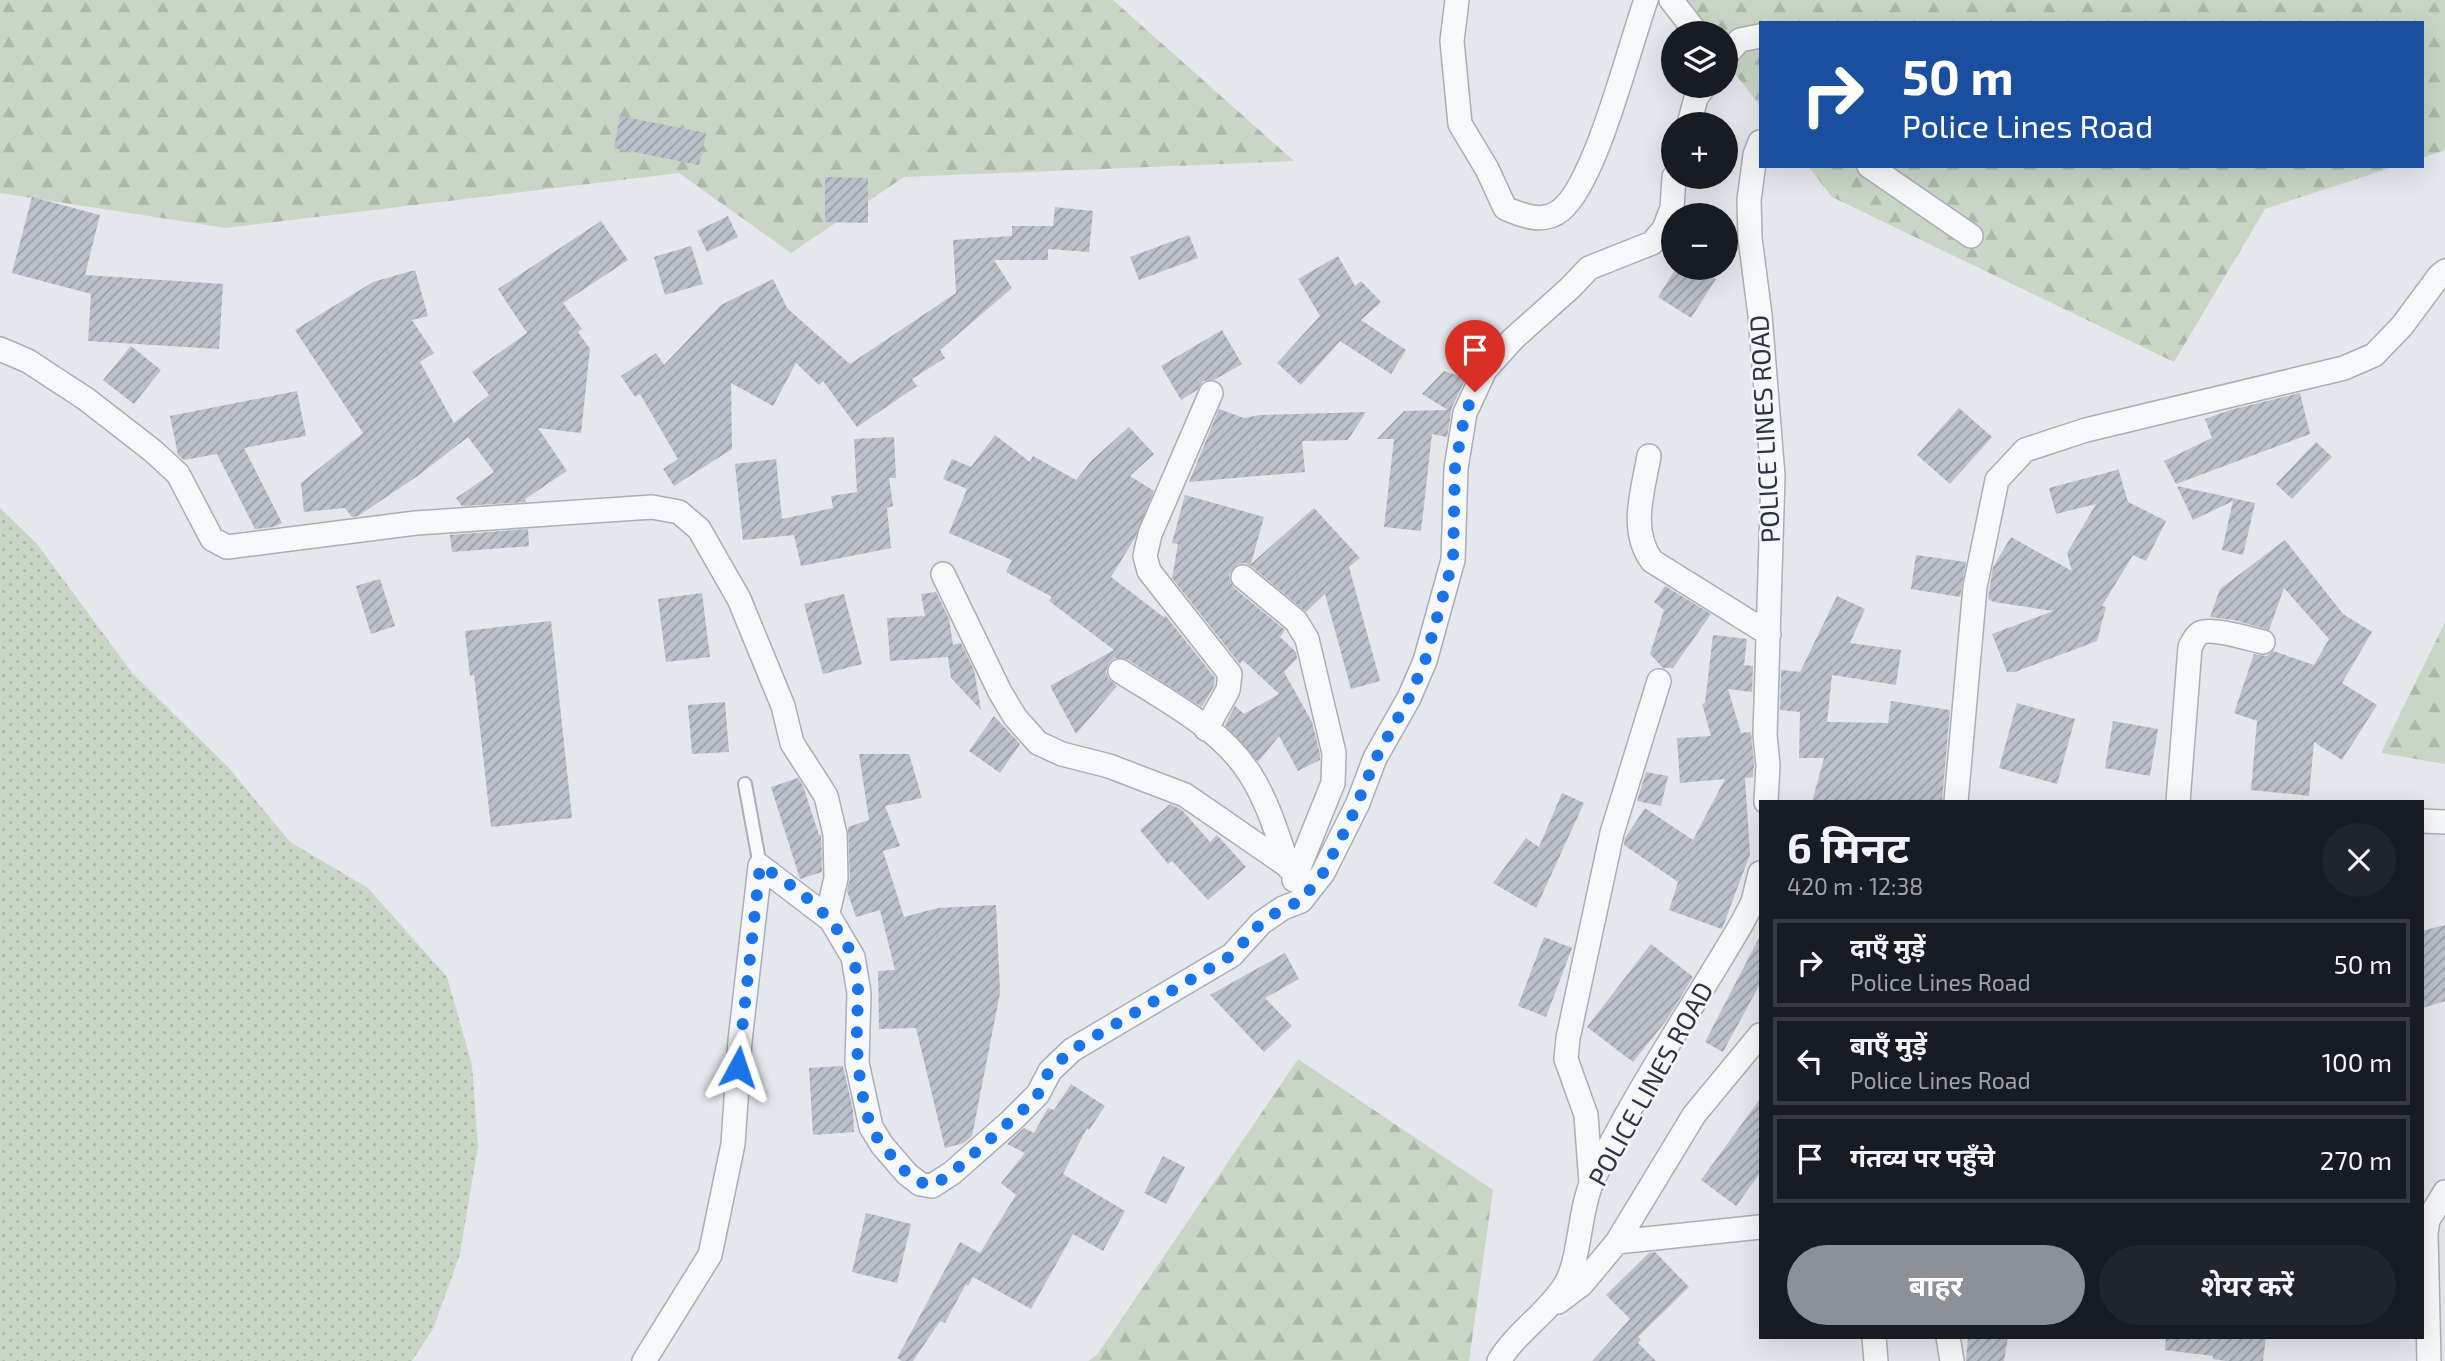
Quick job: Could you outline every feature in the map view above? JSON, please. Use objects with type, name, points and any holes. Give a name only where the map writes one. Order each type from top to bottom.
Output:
[{"type":"street","points":[[1457,0],[1452,41],[1460,124],[1487,169],[1505,208],[1527,218],[1546,217],[1561,211],[1578,188],[1600,141],[1646,0]]},
{"type":"street","points":[[1671,0],[1687,21]]},
{"type":"street","points":[[1738,42],[1759,36]]},
{"type":"street","name":"POLICE LINES ROAD","points":[[1759,145],[1749,200],[1750,238],[1760,314],[1773,477],[1766,800]]},
{"type":"street","points":[[1872,168],[1971,236]]},
{"type":"street","points":[[1294,882],[1323,873],[1425,661],[1453,560],[1455,468],[1465,413],[1485,370],[1513,339],[1570,288],[1588,268],[1652,243],[1664,229],[1672,208],[1673,189]]},
{"type":"street","points":[[1956,800],[1975,587],[1997,480],[2025,450],[2087,430],[2344,368],[2374,355],[2402,326],[2445,271]]},
{"type":"street","points":[[0,349],[28,361],[86,399],[153,451],[178,474],[212,539],[227,547],[416,523],[652,507],[679,512],[699,529],[739,599],[783,706],[792,743],[826,796],[835,834],[836,878],[827,916]]},
{"type":"street","points":[[1206,729],[1228,690],[1230,674],[1149,571],[1145,556],[1150,534],[1211,393]]},
{"type":"street","points":[[1649,456],[1638,526],[1643,548],[1652,561],[1769,634]]},
{"type":"street","points":[[943,574],[1010,709],[1038,743],[1062,754],[1110,766],[1185,795],[1294,882]]},
{"type":"street","points":[[760,866],[827,916],[853,957],[858,980],[858,1063],[871,1127],[882,1145],[907,1174],[920,1184],[932,1186],[952,1173],[1020,1112],[1038,1094],[1049,1071],[1072,1050],[1232,955],[1261,923],[1283,908],[1333,783],[1334,753],[1307,639],[1296,621],[1243,577]]},
{"type":"street","points":[[2178,800],[2190,647],[2203,631],[2263,642]]},
{"type":"street","points":[[1120,671],[1218,737],[1250,774],[1271,818],[1294,882]]},
{"type":"street","points":[[1591,1184],[1587,1115],[1566,1059],[1568,1038],[1612,833],[1659,681]]},
{"type":"street","points":[[2424,821],[2445,822]]},
{"type":"street","points":[[644,1361],[710,1255],[733,1144],[740,1041],[760,866]]},
{"type":"street","name":"POLICE LINES ROAD","points":[[1499,1361],[1508,1346],[1541,1314],[1567,1283],[1591,1184],[1645,1083],[1742,923],[1753,902],[1759,877]]},
{"type":"street","points":[[1541,1314],[1582,1284],[1617,1242],[1694,1115],[1759,1036]]},
{"type":"street","points":[[2429,1361],[2426,1233],[2428,1220],[2445,1192]]},
{"type":"street","points":[[1617,1242],[1759,1227]]},
{"type":"street","points":[[1874,1339],[1876,1361]]},
{"type":"street","points":[[1948,1339],[1952,1361]]},
{"type":"lane","points":[[746,784],[760,866]]},
{"type":"green space","points":[[0,0],[1113,0],[1294,161],[904,177],[791,253],[679,173],[226,228],[0,193]]},
{"type":"green space","points":[[1677,0],[2445,0],[2445,150],[2424,157],[2424,21],[1759,21],[1759,105],[1738,78],[1738,21],[1694,21]]},
{"type":"green space","points":[[1810,168],[2390,168],[2265,209],[2174,362],[1832,197]]},
{"type":"green space","points":[[0,508],[37,544],[133,674],[229,768],[290,842],[368,888],[447,977],[472,1065],[478,1146],[460,1254],[433,1329],[412,1361],[0,1361]]},
{"type":"green space","points":[[2445,622],[2445,764],[2381,753]]},
{"type":"green space","points":[[1298,1059],[1493,1190],[1469,1361],[1088,1361],[1097,1355]]},
{"type":"building","points":[[620,116],[706,133],[699,165],[614,148]]},
{"type":"building","points":[[825,177],[868,178],[868,223],[825,222]]},
{"type":"building","points":[[32,197],[100,215],[85,275],[223,284],[219,349],[88,341],[91,294],[12,273]]},
{"type":"building","points":[[1055,207],[1093,211],[1089,252],[1048,249],[1048,260],[994,260],[1012,288],[940,350],[945,358],[912,379],[917,386],[857,427],[823,381],[819,385],[796,363],[773,406],[731,383],[732,449],[674,486],[663,469],[678,459],[640,394],[635,397],[621,376],[656,353],[664,365],[721,305],[773,279],[787,308],[850,364],[956,293],[953,240],[1012,236],[1012,226],[1053,226]]},
{"type":"building","points":[[728,216],[738,237],[707,252],[697,231]]},
{"type":"building","points":[[601,221],[628,260],[563,303],[582,329],[578,332],[590,349],[581,433],[538,428],[567,471],[525,499],[526,502],[462,506],[456,498],[494,472],[468,437],[419,475],[358,516],[352,517],[345,508],[304,512],[301,483],[363,433],[295,330],[373,282],[415,270],[428,316],[412,320],[434,353],[420,362],[454,423],[489,395],[472,372],[527,333],[498,289]]},
{"type":"building","points":[[1189,235],[1198,258],[1139,280],[1130,257]]},
{"type":"building","points":[[691,246],[703,284],[665,295],[654,257]]},
{"type":"building","points":[[1338,256],[1355,286],[1361,281],[1381,302],[1361,320],[1406,350],[1391,374],[1340,341],[1301,385],[1277,363],[1320,316],[1298,279]]},
{"type":"building","points":[[1669,280],[1715,280],[1691,318],[1658,297]]},
{"type":"building","points":[[1222,330],[1242,364],[1214,380],[1203,381],[1197,390],[1181,400],[1161,366]]},
{"type":"building","points":[[131,346],[161,370],[134,404],[103,380]]},
{"type":"building","points":[[1444,371],[1466,378],[1452,407],[1447,437],[1432,434],[1421,531],[1384,527],[1394,439],[1377,439],[1404,411],[1448,410],[1422,394]]},
{"type":"building","points":[[297,391],[306,436],[244,448],[282,523],[255,529],[217,454],[184,460],[178,455],[170,416]]},
{"type":"building","points":[[2300,393],[2310,434],[2176,484],[2164,461],[2212,438],[2205,419]]},
{"type":"building","points":[[1959,408],[1992,437],[1950,484],[1917,455]]},
{"type":"building","points":[[1219,409],[1244,418],[1260,415],[1366,412],[1348,440],[1302,441],[1305,472],[1189,482]]},
{"type":"building","points":[[1129,427],[1154,454],[1130,476],[1154,491],[1135,538],[1111,577],[1165,618],[1165,615],[1215,678],[1214,686],[1202,707],[1127,659],[1114,658],[1106,671],[1108,678],[1117,686],[1076,734],[1050,686],[1114,650],[1049,601],[1052,597],[1006,572],[1012,560],[949,533],[967,489],[943,479],[952,459],[971,467],[995,435],[1030,462],[1033,456],[1076,480],[1091,461]]},
{"type":"building","points":[[894,437],[896,478],[889,478],[893,506],[887,508],[891,548],[801,566],[794,535],[743,540],[735,464],[776,459],[782,519],[833,508],[831,496],[857,492],[854,439]]},
{"type":"building","points":[[2316,442],[2332,457],[2292,499],[2276,484]]},
{"type":"building","points":[[2118,468],[2128,502],[2166,521],[2146,561],[2133,555],[2102,606],[2106,607],[2097,641],[2015,672],[2007,672],[1992,634],[2053,611],[1988,599],[1993,567],[2011,537],[2072,571],[2067,553],[2096,504],[2056,514],[2049,488]]},
{"type":"building","points":[[2177,486],[2255,503],[2243,555],[2222,550],[2233,501],[2193,520]]},
{"type":"building","points":[[1185,495],[1264,517],[1251,564],[1314,508],[1360,558],[1349,567],[1380,681],[1351,689],[1325,594],[1306,612],[1245,563],[1238,564],[1229,574],[1234,588],[1285,630],[1280,637],[1296,652],[1297,658],[1284,672],[1312,722],[1320,754],[1320,760],[1298,771],[1279,736],[1258,762],[1225,725],[1235,706],[1244,714],[1279,694],[1243,660],[1240,664],[1172,578],[1178,544],[1172,543]]},
{"type":"building","points":[[528,529],[529,546],[452,552],[450,535]]},
{"type":"building","points":[[2285,540],[2343,614],[2372,632],[2342,683],[2377,705],[2342,760],[2314,742],[2309,796],[2251,790],[2257,721],[2234,713],[2254,654],[2266,656],[2273,651],[2314,665],[2329,639],[2284,588],[2269,630],[2234,620],[2210,617],[2220,589]]},
{"type":"building","points":[[1916,555],[1966,562],[1960,597],[1911,589]]},
{"type":"building","points":[[380,579],[395,626],[371,634],[356,586]]},
{"type":"building","points":[[1665,586],[1711,614],[1673,668],[1663,668],[1650,654],[1664,610],[1654,602]]},
{"type":"building","points":[[936,592],[949,619],[953,645],[961,643],[974,670],[981,710],[951,678],[948,657],[890,661],[887,618],[925,616],[921,594]]},
{"type":"building","points":[[702,593],[710,657],[666,662],[658,599]]},
{"type":"building","points":[[844,594],[862,664],[823,674],[804,604]]},
{"type":"building","points":[[1837,596],[1865,609],[1850,643],[1901,650],[1896,685],[1832,675],[1827,722],[1888,723],[1891,701],[1950,710],[1942,800],[1813,800],[1824,758],[1799,758],[1800,712],[1780,710],[1781,670],[1800,672]]},
{"type":"building","points":[[551,621],[572,818],[491,827],[474,675],[470,676],[465,631]]},
{"type":"building","points":[[1713,635],[1747,639],[1744,665],[1753,666],[1752,692],[1728,689],[1741,733],[1751,732],[1754,765],[1753,777],[1745,778],[1750,854],[1722,929],[1669,910],[1678,882],[1624,845],[1625,838],[1645,808],[1693,840],[1725,779],[1680,783],[1677,738],[1711,736],[1702,704],[1705,703]]},
{"type":"building","points":[[725,702],[729,752],[692,754],[688,705]]},
{"type":"building","points":[[2017,703],[2075,719],[2057,784],[1999,768]]},
{"type":"building","points":[[994,716],[1020,744],[1000,773],[969,751]]},
{"type":"building","points":[[2113,721],[2158,729],[2150,776],[2105,768]]},
{"type":"building","points":[[859,754],[909,754],[922,798],[885,806],[900,846],[883,851],[904,917],[938,908],[996,905],[1000,993],[972,1136],[964,1143],[945,1148],[916,1028],[879,1029],[878,971],[895,970],[880,910],[856,917],[847,891],[850,878],[848,827],[869,820]]},
{"type":"building","points":[[1646,772],[1668,776],[1661,806],[1637,801]]},
{"type":"building","points":[[798,778],[821,835],[822,872],[800,879],[771,787]]},
{"type":"building","points":[[1562,793],[1584,803],[1536,908],[1493,883],[1526,838],[1539,847]]},
{"type":"building","points":[[1170,804],[1182,810],[1210,842],[1217,835],[1246,867],[1208,900],[1172,861],[1168,864],[1140,830]]},
{"type":"building","points":[[2445,925],[2445,1001],[2424,1007],[2424,930]]},
{"type":"building","points":[[1544,937],[1572,948],[1546,1017],[1518,1006]]},
{"type":"building","points":[[1759,938],[1759,986],[1723,1052],[1705,1042]]},
{"type":"building","points":[[1651,944],[1693,977],[1666,1021],[1633,1062],[1587,1027]]},
{"type":"building","points":[[1285,953],[1299,979],[1265,998],[1292,1026],[1264,1052],[1210,995]]},
{"type":"building","points":[[843,1066],[853,1110],[854,1132],[813,1135],[809,1068]]},
{"type":"building","points":[[1071,1084],[1105,1106],[1089,1130],[1087,1128],[1063,1174],[1125,1211],[1103,1251],[1073,1234],[1031,1309],[973,1277],[968,1286],[966,1284],[945,1323],[940,1321],[913,1361],[897,1358],[960,1242],[980,1253],[1016,1195],[1001,1183],[1025,1153],[1007,1144],[1024,1128],[1034,1133],[1048,1108],[1054,1110]]},
{"type":"building","points":[[1759,1100],[1759,1174],[1736,1206],[1701,1180]]},
{"type":"building","points":[[1163,1156],[1185,1167],[1166,1204],[1144,1193]]},
{"type":"building","points":[[866,1213],[911,1224],[897,1283],[852,1272]]},
{"type":"building","points":[[1655,1252],[1689,1287],[1638,1337],[1641,1339],[1638,1343],[1656,1361],[1592,1361],[1630,1319],[1606,1295],[1649,1253]]},
{"type":"building","points":[[1968,1339],[2008,1339],[2004,1361],[1966,1361]]},
{"type":"building","points":[[2166,1339],[2266,1339],[2263,1361],[2226,1361],[2213,1359],[2213,1356],[2165,1350]]},
{"type":"route","points":[[738,1067],[760,866],[831,920],[853,957],[859,993],[856,1029],[858,1063],[871,1127],[882,1145],[907,1174],[920,1184],[932,1186],[952,1173],[1025,1108],[1038,1094],[1049,1071],[1072,1050],[1232,955],[1261,923],[1283,908],[1301,901],[1323,873],[1341,840],[1376,758],[1409,698],[1425,661],[1453,560],[1455,468],[1465,413],[1475,392]]}]
